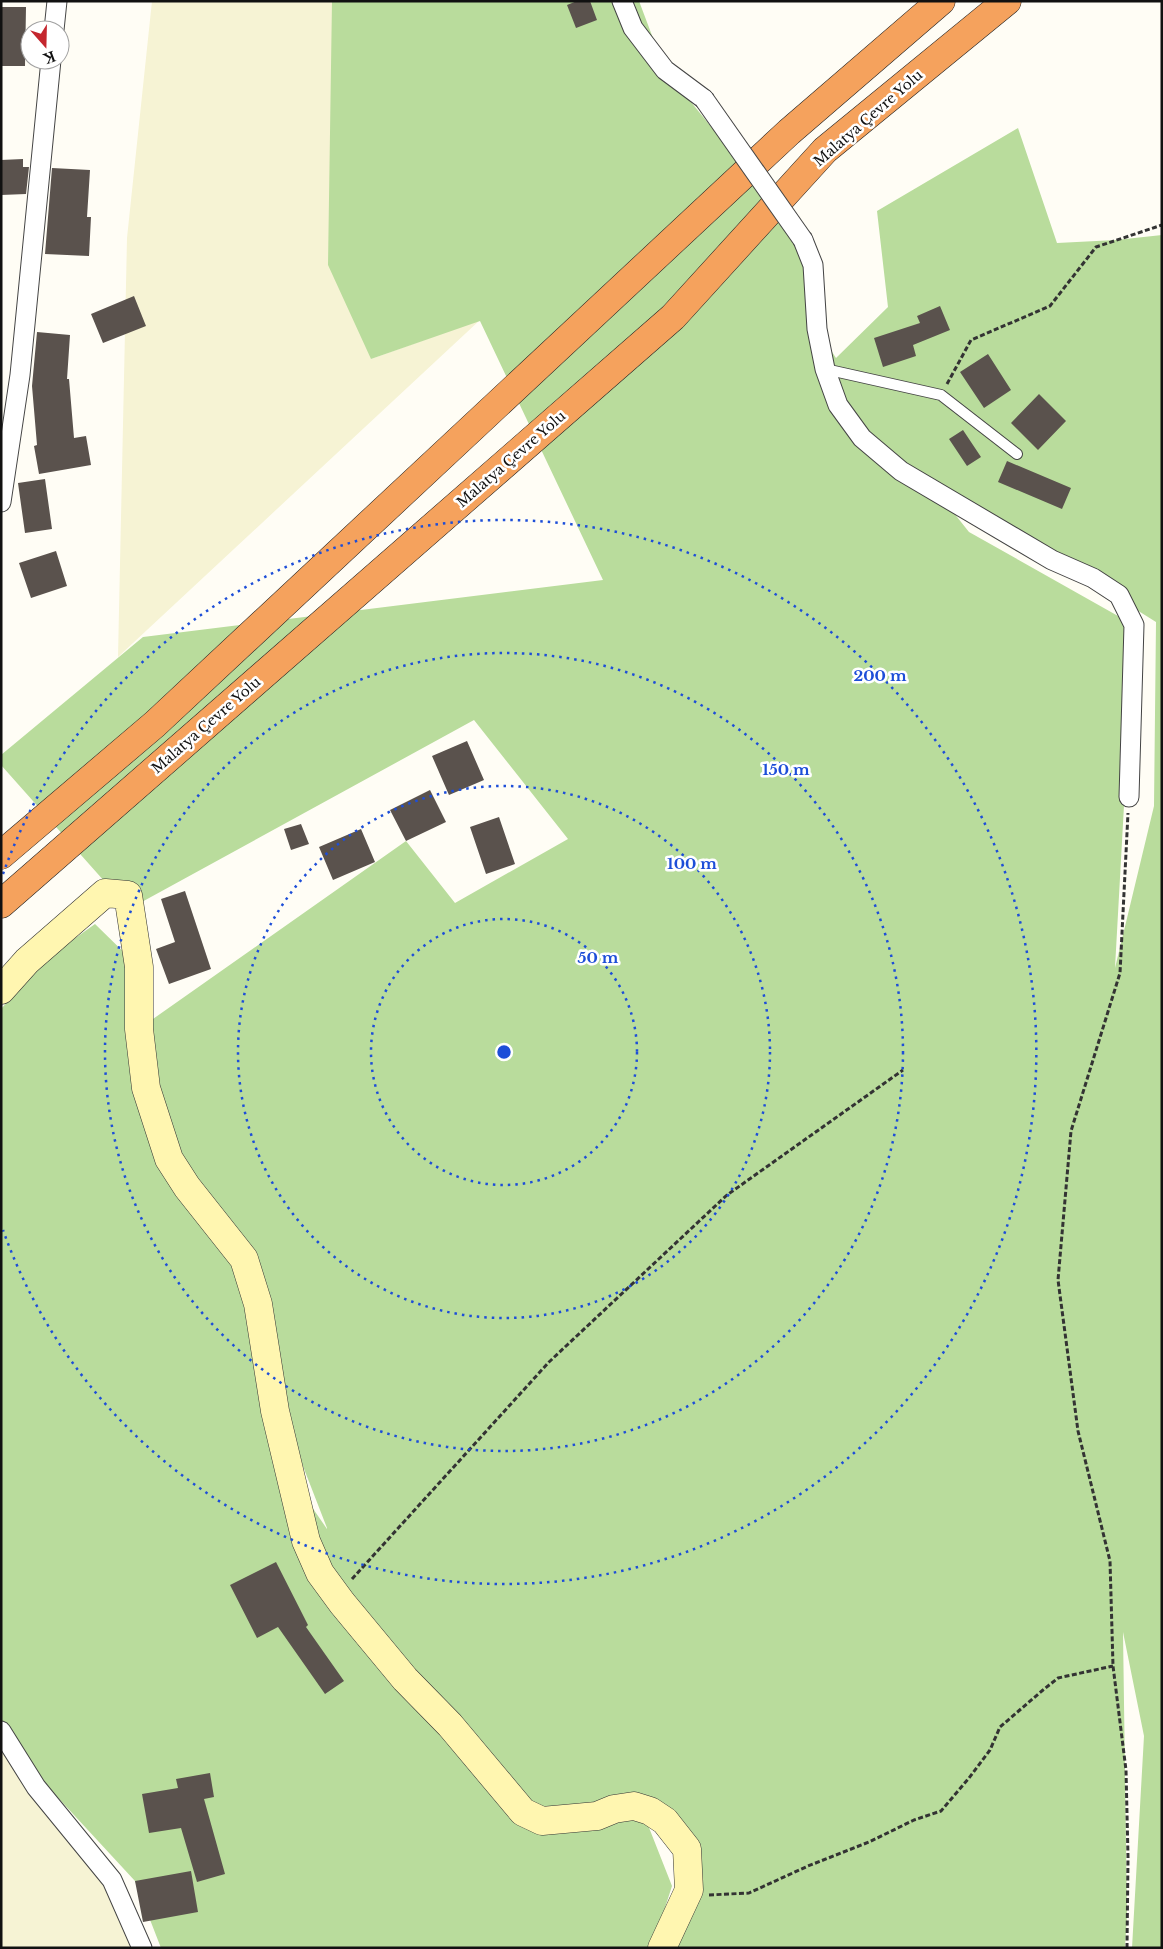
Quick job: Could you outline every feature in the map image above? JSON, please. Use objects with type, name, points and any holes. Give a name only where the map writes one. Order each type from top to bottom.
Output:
[{"type":"highway","points":[[1,855],[154,724],[782,139],[941,1]]},
{"type":"highway","name":"Malatya Çevre Yolu","points":[[1,904],[673,317],[825,150],[1007,1]]},
{"type":"street","points":[[55,20],[57,1]]},
{"type":"street","points":[[622,1],[633,28],[665,70],[704,100],[803,240],[813,266],[818,329],[825,369],[838,405],[862,438],[901,471],[1052,560],[1093,578],[1119,595],[1134,625],[1129,796]]},
{"type":"street","points":[[1,502],[20,375],[50,70]]},
{"type":"street","points":[[1,990],[27,961],[105,893],[128,895],[139,967],[139,1029],[146,1088],[169,1159],[187,1187],[244,1259],[258,1304],[275,1412],[306,1541],[320,1573],[405,1679],[450,1725],[523,1812],[542,1821],[596,1816],[634,1806],[650,1811],[665,1821],[687,1849],[689,1890],[662,1948]]},
{"type":"street","points":[[1,1731],[36,1786],[112,1880],[142,1948]]},
{"type":"lane","points":[[825,369],[941,395],[1017,454]]},
{"type":"path","points":[[941,395],[971,340],[1050,306],[1096,247],[1162,225]]},
{"type":"path","points":[[1127,1948],[1128,1857],[1126,1770],[1113,1666],[1110,1561],[1078,1431],[1058,1280],[1071,1130],[1120,973],[1129,796]]},
{"type":"path","points":[[337,1596],[549,1362],[727,1194],[903,1070]]},
{"type":"path","points":[[689,1890],[712,1896],[749,1893],[808,1866],[869,1842],[914,1820],[941,1811],[990,1750],[1000,1727],[1043,1690],[1058,1678],[1113,1666]]},
{"type":"shaded area","points":[[152,1],[335,1],[371,359],[480,320],[118,657],[127,238]]},
{"type":"shaded area","points":[[1,1739],[112,1880],[142,1948],[1,1948]]},
{"type":"green space","points":[[332,1],[639,1],[665,70],[803,240],[817,329],[836,358],[888,307],[877,211],[1018,128],[1057,243],[1162,235],[1162,1948],[1132,1948],[1144,1736],[1123,1632],[1127,1915],[1125,1948],[663,1948],[689,1890],[665,1821],[646,1820],[672,1886],[652,1948],[161,1948],[135,1881],[1,1736],[1,1009],[46,959],[95,924],[139,967],[143,1026],[406,841],[455,903],[568,839],[474,720],[129,909],[1,765],[1,755],[143,637],[603,580],[480,321],[371,359],[328,265]],"holes":[[[926,478],[1156,622],[1154,806],[1115,968],[1134,625],[969,532]],[[266,1371],[327,1528],[327,1529],[283,1465]]]},
{"type":"building","points":[[577,1],[590,1],[597,20],[576,28],[567,5]]},
{"type":"building","points":[[1,7],[26,7],[26,20],[20,20],[20,66],[1,66]]},
{"type":"building","points":[[23,159],[23,167],[29,167],[26,194],[1,195],[1,160]]},
{"type":"building","points":[[52,168],[90,170],[87,217],[91,217],[89,256],[45,254]]},
{"type":"building","points":[[134,296],[146,326],[103,343],[91,314]]},
{"type":"building","points":[[940,306],[950,330],[913,345],[916,356],[883,367],[874,338],[920,323],[917,316]]},
{"type":"building","points":[[37,332],[70,335],[67,379],[69,379],[74,438],[86,436],[91,465],[39,474],[34,446],[37,445],[32,386]]},
{"type":"building","points":[[988,354],[1011,390],[984,408],[960,372]]},
{"type":"building","points":[[1039,394],[1066,421],[1038,450],[1011,423]]},
{"type":"building","points":[[963,430],[981,457],[967,466],[949,439]]},
{"type":"building","points":[[1007,461],[1071,488],[1062,509],[998,482]]},
{"type":"building","points":[[45,479],[52,529],[25,533],[18,483]]},
{"type":"building","points":[[56,551],[67,586],[31,598],[19,563]]},
{"type":"building","points":[[467,741],[484,780],[449,795],[432,756]]},
{"type":"building","points":[[430,790],[446,822],[406,841],[390,810]]},
{"type":"building","points":[[499,817],[515,864],[486,874],[470,827]]},
{"type":"building","points":[[301,824],[309,844],[291,850],[284,829]]},
{"type":"building","points":[[361,829],[375,862],[333,880],[319,847]]},
{"type":"building","points":[[185,891],[211,969],[169,984],[156,949],[175,942],[161,899]]},
{"type":"building","points":[[276,1562],[308,1625],[306,1627],[344,1681],[325,1694],[278,1627],[257,1638],[230,1585]]},
{"type":"building","points":[[210,1773],[214,1797],[204,1799],[225,1874],[197,1882],[181,1828],[149,1833],[142,1794],[178,1788],[176,1779]]},
{"type":"building","points":[[191,1871],[198,1912],[143,1922],[135,1881]]}]
